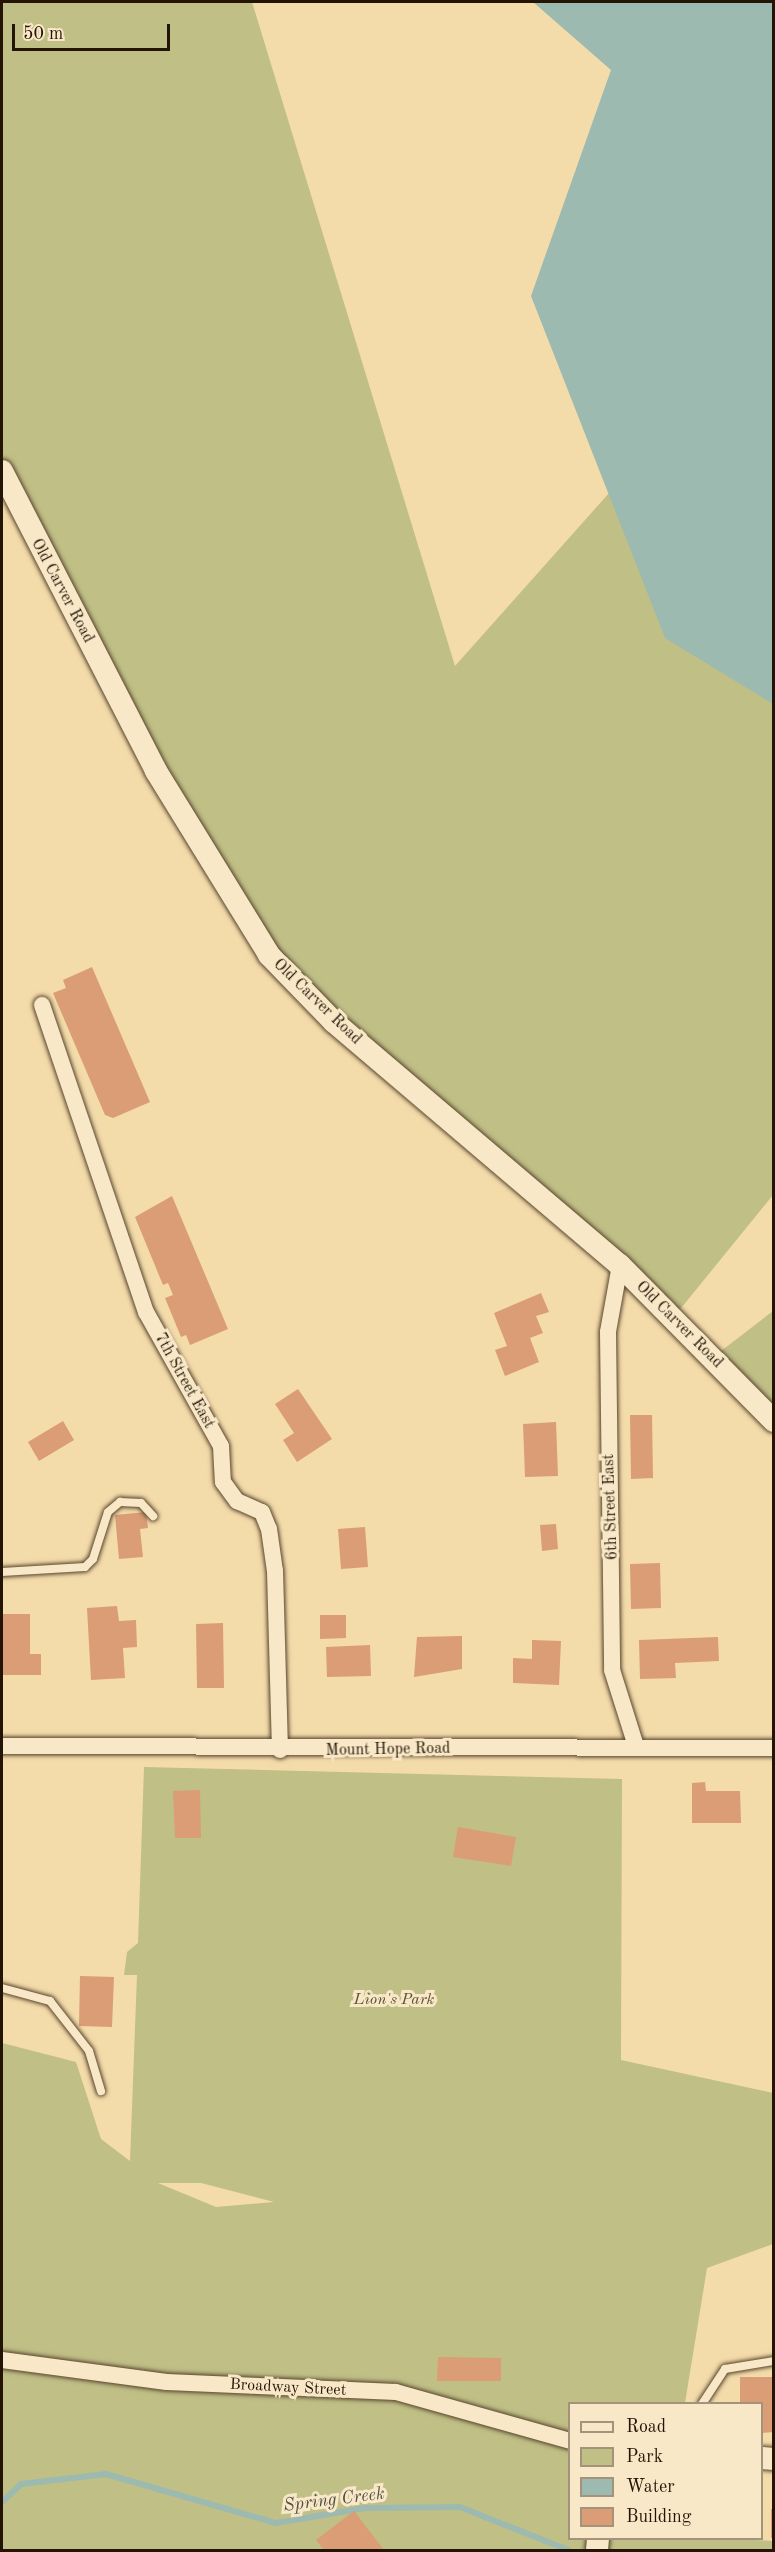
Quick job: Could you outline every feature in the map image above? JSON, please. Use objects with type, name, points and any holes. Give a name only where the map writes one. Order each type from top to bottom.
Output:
[{"type":"street","name":"Old Carver Road","points":[[2,471],[156,771],[269,955],[334,1022],[620,1265],[774,1421]]},
{"type":"street","name":"7th Street East","points":[[42,1005],[146,1312],[221,1446],[223,1482],[237,1501],[262,1512],[269,1529],[275,1571],[280,1750]]},
{"type":"street","name":"6th Street East","points":[[620,1265],[608,1332],[612,1670],[636,1746]]},
{"type":"street","name":"Mount Hope Road","points":[[2,1746],[280,1750],[636,1746],[774,1749]]},
{"type":"street","name":"Broadway Street","points":[[2,2360],[167,2382],[396,2392],[568,2439]]},
{"type":"lane","points":[[2,1572],[85,1567],[93,1559],[108,1512],[120,1502],[141,1503],[153,1516]]},
{"type":"lane","points":[[2,1988],[50,2001],[89,2051],[101,2091]]},
{"type":"lane","points":[[703,2402],[725,2369],[774,2361]]},
{"type":"green space","points":[[2,2],[252,2],[455,666],[773,309],[773,1195],[673,1318],[269,955],[2,463]]},
{"type":"green space","points":[[773,1311],[773,1421],[712,1358]]},
{"type":"green space","name":"Lion's Park","points":[[144,1767],[622,1779],[621,2060],[773,2093],[773,2244],[707,2268],[685,2402],[568,2402],[568,2540],[756,2540],[773,2541],[773,2550],[2,2550],[2,2043],[76,2062],[101,2139],[130,2161],[137,1975],[124,1975],[127,1952],[138,1943]],"holes":[[[158,2183],[201,2183],[274,2202],[216,2207]]]},
{"type":"water","points":[[533,2],[773,2],[773,704],[665,638],[531,296],[611,70]]},
{"type":"building","points":[[92,967],[150,1102],[113,1118],[105,1115],[53,993],[66,988],[63,980]]},
{"type":"building","points":[[172,1196],[228,1329],[190,1345],[186,1335],[181,1337],[165,1298],[173,1295],[168,1283],[163,1285],[135,1217]]},
{"type":"building","points":[[541,1293],[549,1312],[536,1316],[543,1333],[530,1338],[539,1362],[505,1376],[495,1350],[507,1346],[494,1313]]},
{"type":"building","points":[[298,1389],[332,1439],[297,1462],[283,1440],[294,1433],[275,1404]]},
{"type":"building","points":[[630,1415],[652,1415],[653,1478],[631,1479]]},
{"type":"building","points":[[63,1421],[74,1440],[39,1461],[28,1442]]},
{"type":"building","points":[[556,1422],[558,1476],[525,1477],[523,1424]]},
{"type":"building","points":[[146,1512],[148,1528],[140,1529],[143,1557],[119,1559],[115,1515]]},
{"type":"building","points":[[556,1524],[558,1549],[542,1551],[540,1525]]},
{"type":"building","points":[[365,1527],[368,1567],[341,1569],[338,1529]]},
{"type":"building","points":[[660,1563],[661,1608],[631,1609],[630,1564]]},
{"type":"building","points":[[117,1606],[119,1621],[136,1620],[137,1647],[123,1648],[125,1678],[91,1680],[87,1608]]},
{"type":"building","points":[[2,1614],[30,1614],[30,1654],[41,1654],[41,1675],[2,1675]]},
{"type":"building","points":[[320,1615],[346,1615],[346,1638],[320,1639]]},
{"type":"building","points":[[223,1623],[224,1688],[197,1688],[196,1624]]},
{"type":"building","points":[[462,1636],[462,1669],[414,1677],[417,1637]]},
{"type":"building","points":[[718,1637],[719,1661],[675,1663],[676,1678],[640,1679],[639,1640]]},
{"type":"building","points":[[532,1640],[561,1641],[559,1685],[513,1683],[513,1658],[532,1659]]},
{"type":"building","points":[[370,1645],[371,1676],[327,1677],[326,1647]]},
{"type":"building","points":[[705,1782],[706,1791],[740,1791],[741,1823],[692,1823],[692,1783]]},
{"type":"building","points":[[200,1790],[201,1838],[175,1838],[173,1791]]},
{"type":"building","points":[[458,1827],[516,1837],[511,1866],[453,1857]]},
{"type":"building","points":[[80,1976],[114,1977],[112,2027],[79,2026]]},
{"type":"building","points":[[438,2357],[501,2358],[501,2381],[437,2381]]},
{"type":"building","points":[[740,2377],[774,2377],[774,2432],[763,2433],[763,2402],[740,2402]]},
{"type":"building","points":[[771,2509],[774,2509],[774,2538],[771,2538]]},
{"type":"building","points":[[354,2511],[384,2550],[324,2550],[316,2540]]},
{"type":"waterway","name":"Spring Creek","points":[[2,2502],[21,2484],[106,2474],[276,2523],[365,2508],[460,2507],[568,2550]]}]
